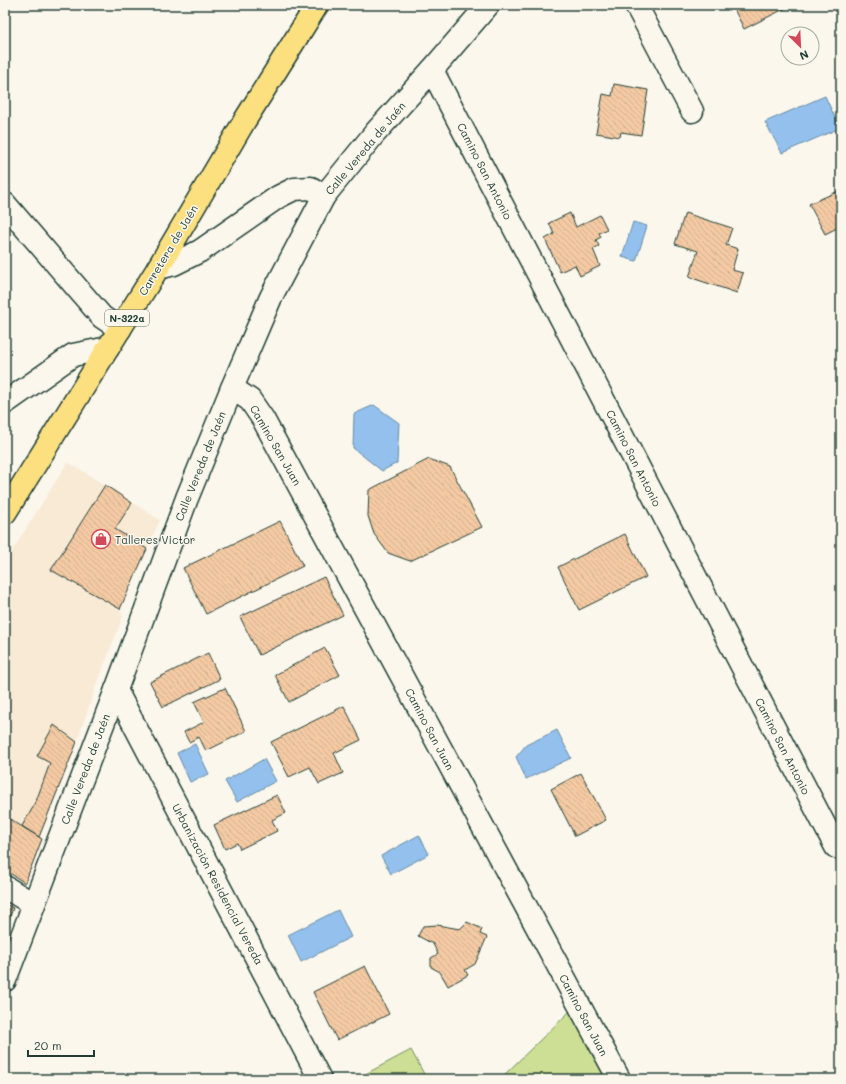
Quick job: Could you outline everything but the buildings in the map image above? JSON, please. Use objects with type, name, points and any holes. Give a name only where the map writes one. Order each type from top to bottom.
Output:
[{"type":"highway","name":"Carretera de Jaén","points":[[5,514],[158,268],[245,120],[317,5]]},
{"type":"street","name":"Calle Vereda de Jaén","points":[[5,980],[116,690],[187,498],[271,297],[324,196],[375,133],[488,5]]},
{"type":"street","points":[[636,5],[692,111]]},
{"type":"street","name":"Camino San Antonio","points":[[432,70],[836,847]]},
{"type":"street","points":[[158,268],[174,264],[200,252],[278,197],[288,192],[311,188],[324,196]]},
{"type":"street","points":[[5,205],[102,317],[120,329]]},
{"type":"street","points":[[5,403],[73,355],[108,348]]},
{"type":"street","name":"Camino San Juan","points":[[232,388],[250,400],[263,419],[619,1079]]},
{"type":"street","name":"Urbanización Residencial Vereda","points":[[116,690],[320,1079]]},
{"type":"street","points":[[5,887],[33,904]]},
{"type":"shaded area","points":[[68,462],[160,520],[120,609],[123,616],[96,686],[77,742],[39,837],[5,816],[5,562]]},
{"type":"green space","points":[[575,1007],[613,1079],[500,1079],[568,1013]]},
{"type":"green space","points":[[411,1050],[424,1074],[414,1079],[356,1079]]},
{"type":"water","points":[[825,96],[840,128],[782,153],[765,122]]},
{"type":"water","points":[[633,222],[647,226],[636,261],[622,257]]},
{"type":"water","points":[[374,405],[399,423],[397,463],[382,471],[353,448],[354,414]]},
{"type":"water","points":[[557,730],[571,758],[526,779],[516,757],[526,745]]},
{"type":"water","points":[[195,744],[209,774],[190,782],[177,753]]},
{"type":"water","points":[[264,759],[276,781],[237,802],[225,781]]},
{"type":"water","points":[[419,835],[429,854],[391,874],[381,856]]},
{"type":"water","points":[[338,910],[351,937],[301,962],[288,935]]},
{"type":"place","name":"Talleres Victor","points":[[101,539]]}]
